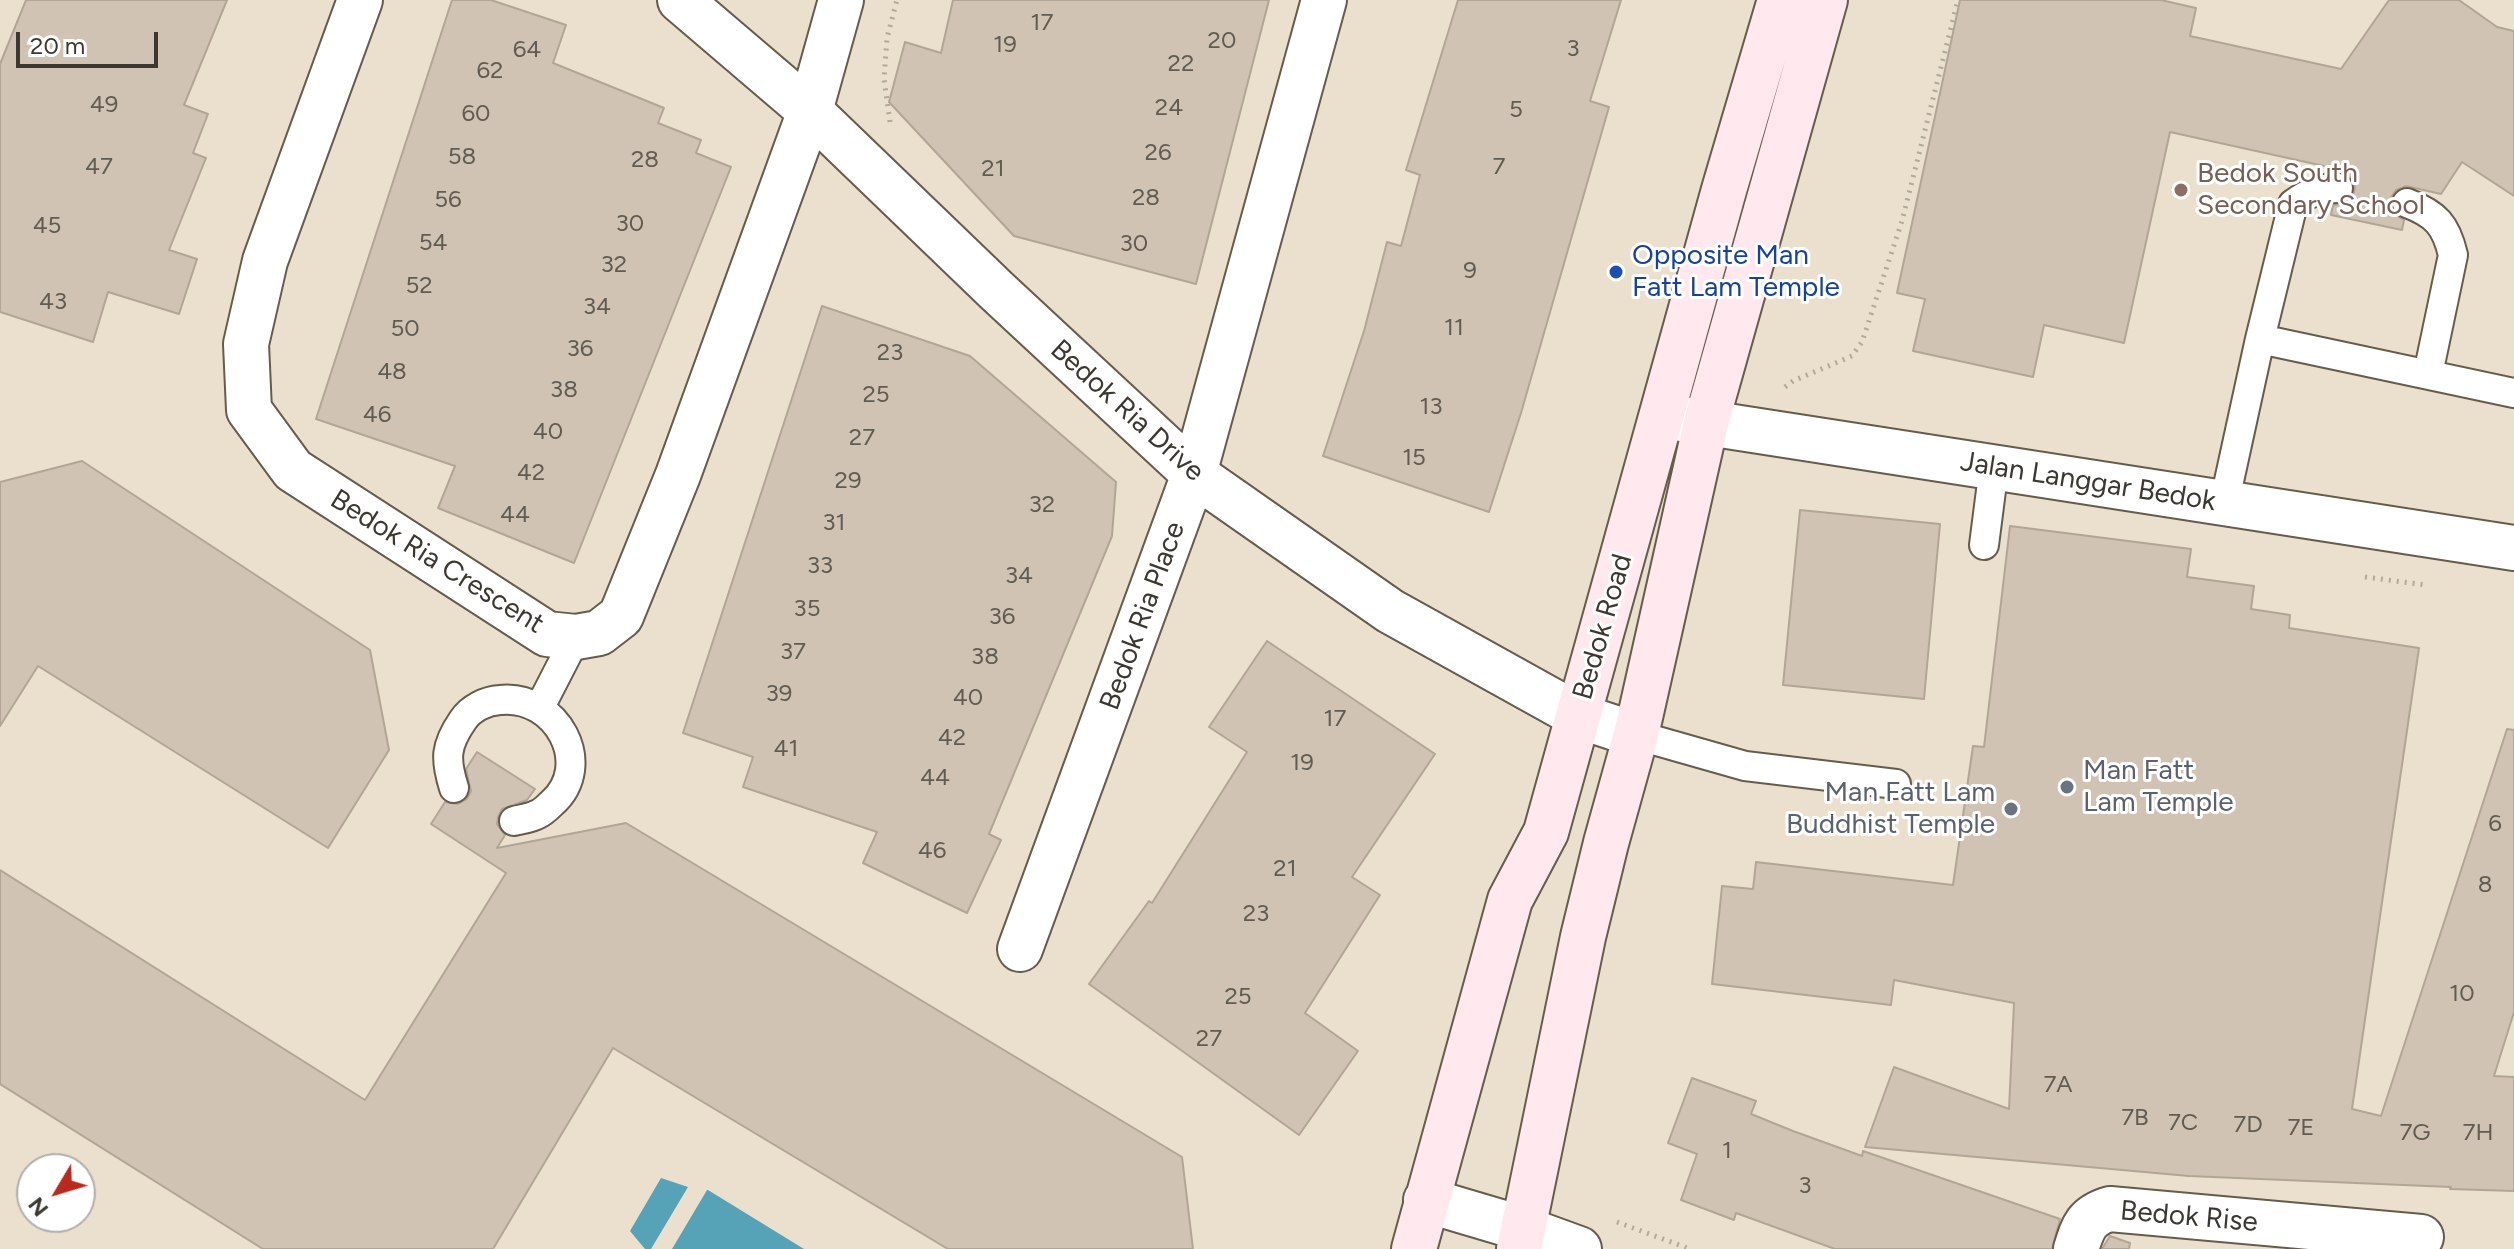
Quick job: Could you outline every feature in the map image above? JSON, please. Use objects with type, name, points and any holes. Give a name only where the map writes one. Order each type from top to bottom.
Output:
[{"type":"main road","name":"Bedok Road","points":[[1414,1249],[1510,900],[1546,832],[1724,190],[1780,0]]},
{"type":"main road","name":"Bedok Road","points":[[1522,1239],[1583,937],[1606,843],[1722,425],[1825,0]]},
{"type":"street","name":"Bedok Ria Crescent","points":[[360,0],[265,261],[246,344],[249,410],[293,470],[547,634],[576,637],[599,633],[621,616],[678,475],[810,111],[841,0]]},
{"type":"street","name":"Bedok Ria Drive","points":[[680,0],[810,111],[1194,474],[1390,611],[1579,716],[1636,735]]},
{"type":"street","name":"Bedok Ria Place","points":[[1020,949],[1194,474],[1324,0]]},
{"type":"street","name":"Jalan Langgar Bedok","points":[[1662,416],[2514,548]]},
{"type":"street","points":[[1426,1200],[1522,1239],[1579,1249]]},
{"type":"street","name":"Bedok Rise","points":[[2076,1249],[2086,1223],[2095,1213],[2110,1209],[2421,1237]]},
{"type":"lane","points":[[2224,504],[2293,204],[2314,191],[2338,188]]},
{"type":"lane","points":[[2407,203],[2439,221],[2449,236],[2453,255],[2428,374]]},
{"type":"lane","points":[[2260,339],[2514,393]]},
{"type":"lane","points":[[1984,545],[1994,467]]},
{"type":"lane","points":[[540,707],[576,637]]},
{"type":"lane","points":[[454,788],[446,762],[451,737],[467,714],[489,701],[515,698],[540,707],[559,725],[569,748],[569,774],[559,797],[539,814],[514,821]]},
{"type":"lane","points":[[1636,735],[1745,766],[1896,784]]},
{"type":"path","points":[[891,127],[884,79],[887,38],[897,0]]},
{"type":"path","points":[[1722,425],[1766,401],[1793,381],[1852,356],[1862,342],[1902,221],[1958,0]]},
{"type":"path","points":[[1616,1221],[1690,1249]]},
{"type":"water","points":[[661,1178],[688,1187],[651,1249],[645,1249],[630,1231]]},
{"type":"water","points":[[708,1190],[804,1249],[672,1249]]},
{"type":"building","points":[[26,0],[227,0],[184,105],[208,114],[193,153],[206,158],[169,250],[197,259],[179,314],[108,292],[93,342],[0,312],[0,64]]},
{"type":"building","points":[[452,0],[491,0],[566,25],[553,63],[664,108],[658,123],[701,140],[696,153],[731,167],[574,563],[438,508],[455,466],[316,419]]},
{"type":"building","points":[[953,0],[1269,0],[1196,284],[1014,236],[889,102],[905,42],[941,53]]},
{"type":"building","points":[[1458,0],[1621,0],[1590,101],[1609,107],[1521,413],[1489,512],[1323,456],[1364,331],[1387,242],[1401,246],[1420,175],[1406,170]]},
{"type":"building","points":[[1960,0],[2161,0],[2196,8],[2190,36],[2341,69],[2389,0],[2459,0],[2497,27],[2514,31],[2514,196],[2462,162],[2441,194],[2406,186],[2396,190],[2390,206],[2394,214],[2404,220],[2402,230],[2331,215],[2333,205],[2346,203],[2355,188],[2353,180],[2342,170],[2170,132],[2124,343],[2044,325],[2033,377],[1913,351],[1925,299],[1897,293]]},
{"type":"building","points":[[822,306],[970,356],[1116,482],[1112,536],[989,834],[1001,840],[967,913],[863,863],[877,832],[743,787],[753,757],[683,733]]},
{"type":"building","points":[[82,461],[370,650],[389,750],[328,848],[38,666],[0,726],[0,482]]},
{"type":"building","points":[[1800,510],[1940,524],[1924,699],[1783,685]]},
{"type":"building","name":"Man Fatt Lam Temple","points":[[2010,526],[2191,549],[2187,577],[2254,586],[2251,609],[2290,615],[2289,628],[2419,648],[2352,1109],[2381,1116],[2507,729],[2514,730],[2514,1012],[2494,1076],[2514,1077],[2514,1191],[2189,1176],[1865,1147],[1894,1067],[2009,1109],[2014,1003],[1894,980],[1891,1005],[1712,984],[1722,886],[1753,889],[1756,862],[1953,885],[1973,746],[1984,747]]},
{"type":"building","points":[[1267,641],[1435,754],[1352,877],[1380,895],[1305,1013],[1358,1051],[1299,1135],[1089,984],[1149,901],[1152,903],[1247,752],[1209,727]]},
{"type":"building","points":[[477,752],[535,789],[527,800],[502,809],[497,824],[505,835],[497,848],[626,823],[1182,1157],[1193,1249],[948,1249],[613,1048],[493,1249],[263,1249],[0,1084],[0,870],[365,1100],[506,873],[431,824],[445,802],[458,804],[467,799],[471,791],[466,769]]},
{"type":"building","points":[[1692,1078],[1756,1101],[1751,1114],[1793,1131],[1862,1156],[1863,1151],[2060,1219],[2052,1249],[1835,1249],[1736,1213],[1734,1220],[1681,1200],[1697,1154],[1668,1143]]},
{"type":"building","points":[[2110,1236],[2130,1243],[2129,1249],[2102,1249]]},
{"type":"place","name":"Bedok South Secondary School","points":[[2181,190]]},
{"type":"place","name":"Opposite Man Fatt Lam Temple","points":[[1616,272]]},
{"type":"place","name":"Man Fatt Lam Temple","points":[[2067,787]]},
{"type":"place","name":"Man Fatt Lam Buddhist Temple","points":[[2011,809]]}]
